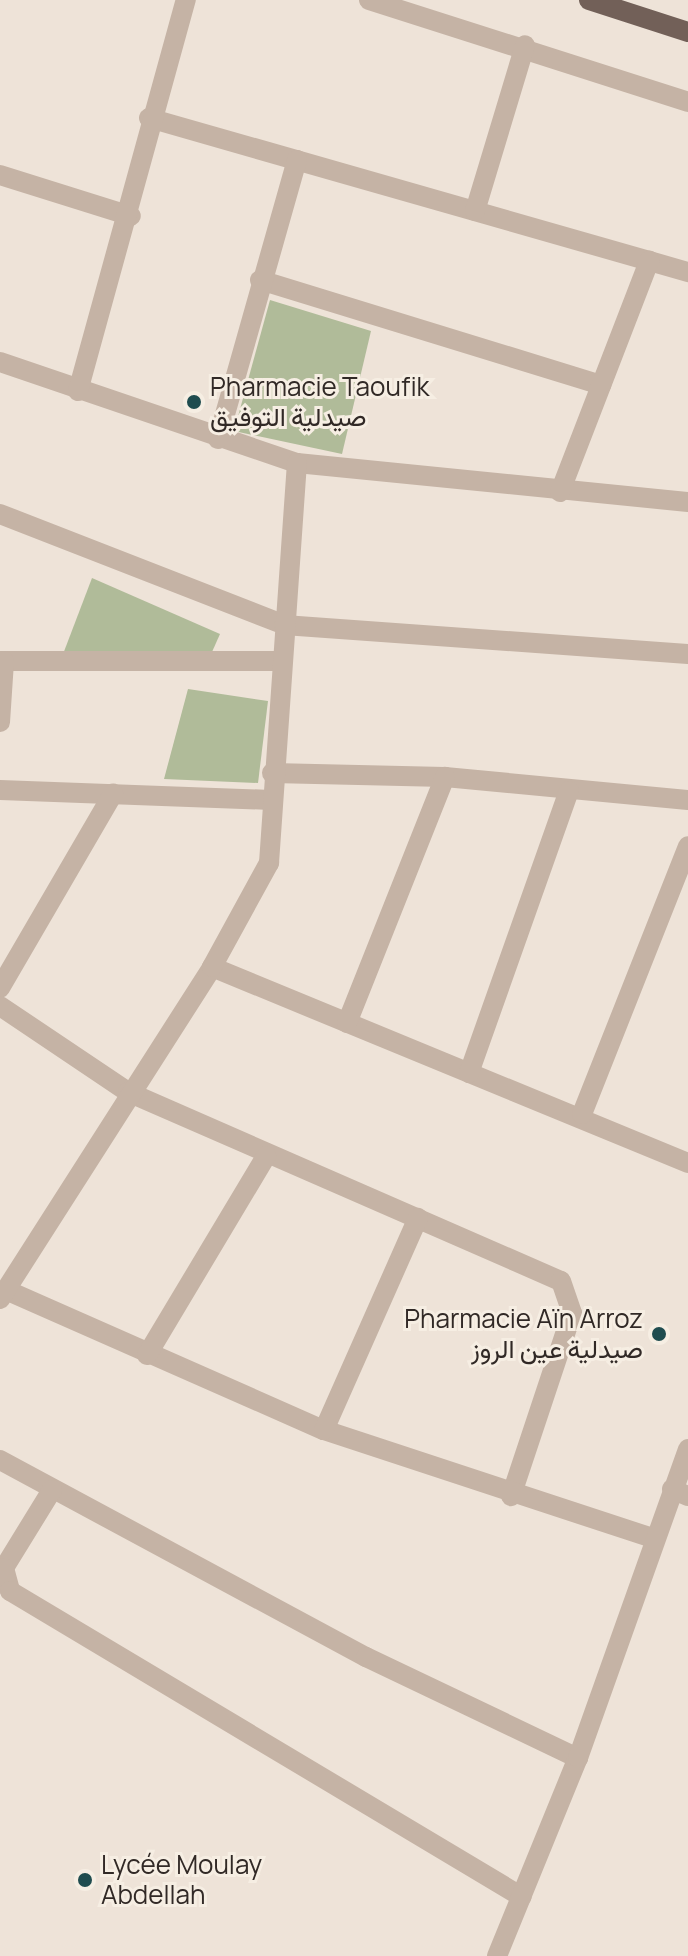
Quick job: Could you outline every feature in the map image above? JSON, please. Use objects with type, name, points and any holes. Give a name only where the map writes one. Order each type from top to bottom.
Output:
[{"type":"main road","points":[[589,0],[688,32]]},
{"type":"street","points":[[78,391],[131,216],[149,118],[186,0]]},
{"type":"street","points":[[369,0],[525,45],[688,102]]},
{"type":"street","points":[[475,211],[525,45]]},
{"type":"street","points":[[149,118],[688,272]]},
{"type":"street","points":[[218,439],[260,280],[297,160]]},
{"type":"street","points":[[0,175],[131,216]]},
{"type":"street","points":[[560,492],[649,261]]},
{"type":"street","points":[[260,280],[601,385]]},
{"type":"street","points":[[0,362],[218,439],[297,463],[560,492],[688,502]]},
{"type":"street","points":[[297,463],[272,773],[269,863],[212,967],[128,1092],[3,1295],[324,1430],[511,1496],[653,1538]]},
{"type":"street","points":[[0,514],[284,625],[688,654]]},
{"type":"street","points":[[0,722],[2,661],[280,661]]},
{"type":"street","points":[[272,773],[445,777],[688,800]]},
{"type":"street","points":[[347,1023],[445,777]]},
{"type":"street","points":[[0,790],[271,800]]},
{"type":"street","points":[[469,1073],[569,791]]},
{"type":"street","points":[[0,988],[113,794]]},
{"type":"street","points":[[582,1114],[688,846]]},
{"type":"street","points":[[212,967],[469,1073],[582,1114],[688,1163]]},
{"type":"street","points":[[0,1006],[128,1092],[266,1156],[418,1218],[569,1290],[572,1313],[511,1496]]},
{"type":"street","points":[[147,1355],[266,1156]]},
{"type":"street","points":[[324,1430],[418,1218]]},
{"type":"street","points":[[497,1956],[578,1758],[653,1538],[680,1492],[688,1449]]},
{"type":"street","points":[[0,1460],[366,1657],[578,1758]]},
{"type":"street","points":[[52,1490],[4,1568],[10,1591],[522,1897]]},
{"type":"green space","points":[[270,300],[371,331],[342,454],[234,431]]},
{"type":"green space","points":[[92,578],[220,634],[212,652],[60,662]]},
{"type":"green space","points":[[188,689],[268,701],[258,783],[164,779]]},
{"type":"place","name":"Pharmacie Taoufik صيدلية التوفيق","points":[[194,402]]},
{"type":"place","name":"Pharmacie Aïn Arroz صيدلية عين الروز","points":[[659,1334]]},
{"type":"place","name":"Lycée Moulay Abdellah","points":[[85,1880]]}]
